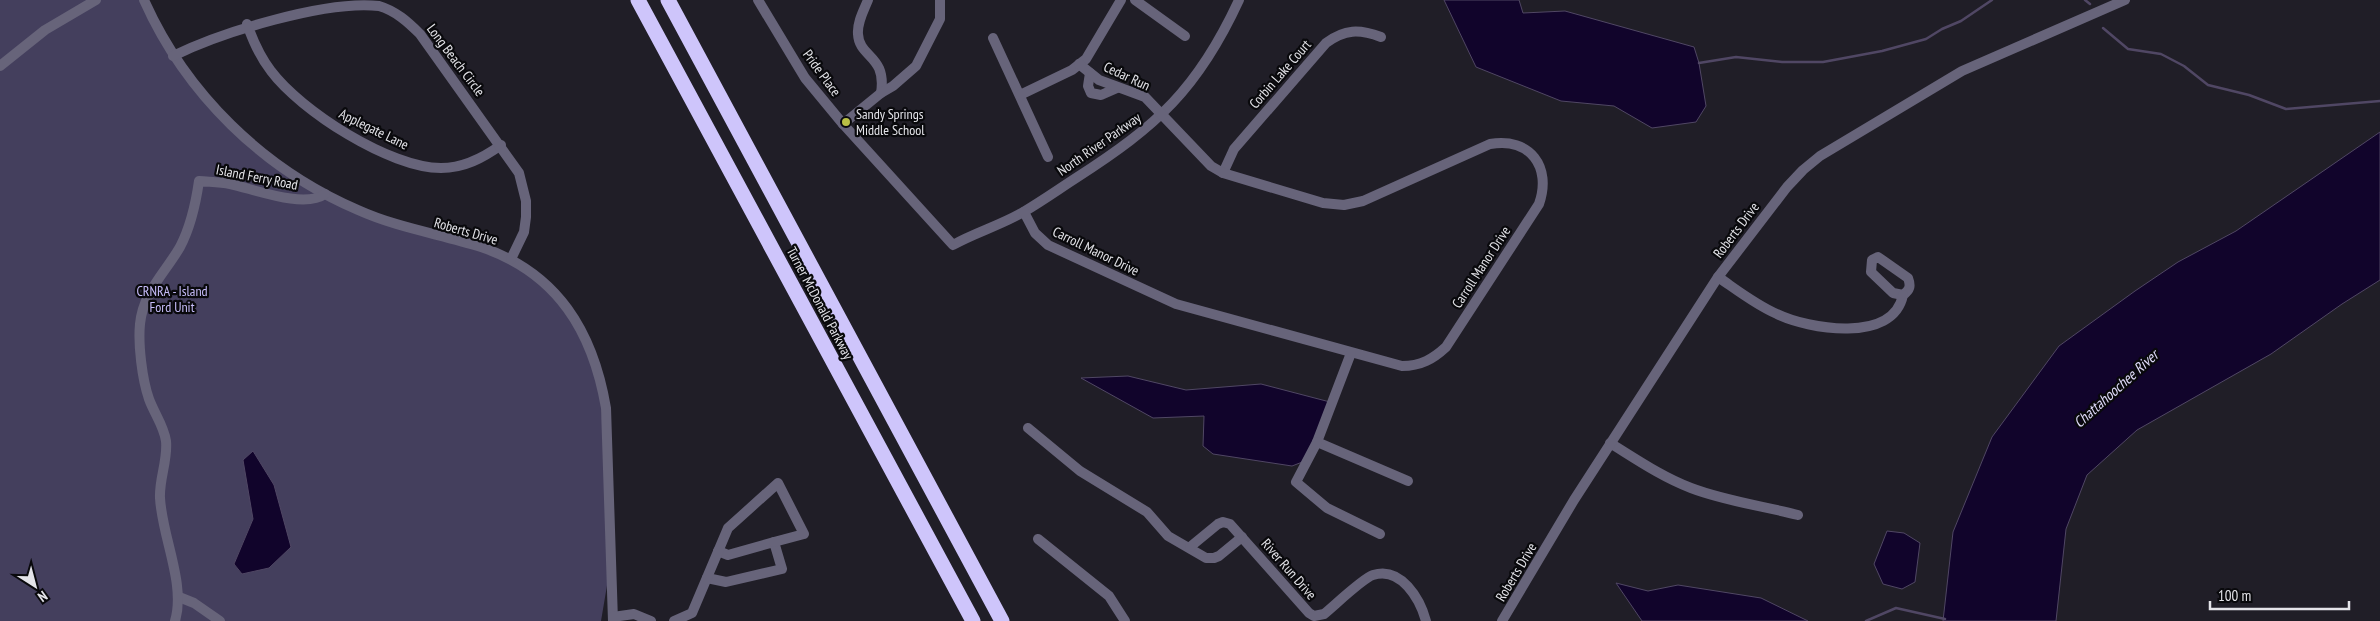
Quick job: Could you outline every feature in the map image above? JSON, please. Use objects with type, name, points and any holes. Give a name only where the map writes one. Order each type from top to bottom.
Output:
[{"type":"highway","name":"Turner McDonald Parkway","points":[[638,0],[973,621]]},
{"type":"highway","name":"Turner McDonald Parkway","points":[[668,0],[1002,621]]},
{"type":"street","points":[[0,66],[45,30],[96,0]]},
{"type":"street","name":"Roberts Drive","points":[[144,0],[173,56],[202,95],[239,133],[279,166],[324,194],[385,221],[480,247],[511,259],[536,276],[559,296],[579,325],[594,357],[602,384],[606,408],[613,619]]},
{"type":"street","name":"Pride Place","points":[[758,0],[805,78],[843,124],[953,245]]},
{"type":"street","points":[[868,0],[860,20],[858,33],[861,44],[882,73],[881,93]]},
{"type":"street","points":[[843,124],[916,66],[940,19],[940,0]]},
{"type":"street","name":"Cedar Run","points":[[1020,96],[1072,70],[1086,59],[1121,0]]},
{"type":"street","points":[[1134,0],[1185,36]]},
{"type":"street","name":"North River Parkway","points":[[953,245],[1024,212],[1113,154],[1162,114],[1186,89],[1211,55],[1239,0]]},
{"type":"street","name":"Roberts Drive","points":[[1502,621],[1610,444],[1718,277],[1787,186],[1803,170],[1820,156],[1962,71],[2125,0]]},
{"type":"street","name":"Long Beach Circle","points":[[173,56],[210,38],[247,24],[295,10],[345,2],[367,3],[390,10],[406,20],[420,34],[501,145],[519,173],[526,201],[524,232],[511,259]]},
{"type":"street","name":"Applegate Lane","points":[[247,24],[261,56],[283,85],[325,119],[371,146],[416,164],[442,168],[473,162],[501,145]]},
{"type":"street","name":"Corbin Lake Court","points":[[1223,173],[1234,149],[1326,42],[1339,34],[1352,30],[1365,31],[1381,37]]},
{"type":"street","points":[[993,38],[1048,157]]},
{"type":"street","name":"Cedar Run","points":[[1079,64],[1099,80],[1117,88],[1145,96],[1162,114]]},
{"type":"street","points":[[1090,73],[1088,86],[1091,93],[1101,95],[1117,88]]},
{"type":"street","name":"Carroll Manor Drive","points":[[1024,212],[1035,233],[1048,245],[1176,304],[1391,365],[1412,366],[1431,360],[1446,346],[1539,204],[1543,192],[1544,178],[1540,166],[1532,155],[1513,143],[1490,144],[1363,201],[1344,205],[1323,203],[1223,173],[1200,157],[1162,114]]},
{"type":"street","name":"Island Ferry Road","points":[[175,621],[179,596],[165,536],[160,496],[166,441],[161,423],[149,399],[140,348],[140,323],[147,296],[180,246],[194,207],[199,181],[229,184],[299,200],[314,199],[324,194]]},
{"type":"street","points":[[1718,277],[1777,314],[1801,323],[1826,328],[1857,328],[1875,324],[1887,317],[1898,306],[1903,295]]},
{"type":"street","points":[[1351,353],[1317,442],[1296,482],[1327,508],[1380,534]]},
{"type":"street","points":[[1028,428],[1080,471],[1147,512],[1168,536],[1190,547],[1206,558],[1214,558],[1242,537],[1230,524],[1223,522],[1190,547]]},
{"type":"street","points":[[1317,442],[1408,481]]},
{"type":"street","points":[[1610,444],[1649,467],[1707,494],[1798,515]]},
{"type":"street","points":[[674,621],[694,617],[707,578],[718,551],[728,528],[778,483],[804,534],[728,555],[718,551]]},
{"type":"street","name":"River Run Drive","points":[[1242,537],[1309,613],[1314,616],[1324,614],[1372,575],[1388,573],[1404,581],[1423,608],[1426,621]]},
{"type":"street","points":[[1038,539],[1109,596],[1125,621]]},
{"type":"street","points":[[707,578],[726,582],[782,569],[774,542]]},
{"type":"street","points":[[179,596],[205,610],[220,621]]},
{"type":"street","points":[[613,619],[634,614],[651,621]]},
{"type":"green space","name":"CRNRA - Island Ford Unit","points":[[0,0],[144,0],[204,96],[275,162],[345,204],[519,264],[569,311],[598,363],[612,556],[601,621],[0,621]],"holes":[[[253,519],[242,574],[234,564]]]},
{"type":"water","points":[[1444,0],[1519,0],[1523,13],[1565,11],[1694,47],[1699,63],[1706,106],[1696,122],[1652,128],[1614,106],[1561,101],[1476,67]]},
{"type":"water","name":"Chattahoochee River","points":[[2380,132],[2380,280],[2271,354],[2137,430],[2087,475],[2066,529],[2056,621],[1943,621],[1953,532],[1992,437],[2059,346],[2178,262],[2236,231]]},
{"type":"water","points":[[1128,376],[1186,390],[1261,384],[1330,402],[1305,461],[1292,466],[1213,454],[1203,446],[1204,416],[1153,418],[1081,378]]},
{"type":"water","points":[[253,451],[274,485],[291,547],[269,568],[242,574],[234,564],[253,519],[243,460]]},
{"type":"water","points":[[1887,531],[1904,533],[1920,543],[1915,582],[1902,589],[1883,584],[1874,564]]},
{"type":"water","points":[[1616,583],[1648,591],[1678,585],[1761,598],[1808,621],[1642,621]]},
{"type":"waterway","points":[[1699,63],[1736,57],[1782,62],[1823,62],[1882,51],[1926,39],[1942,29],[1961,21],[1992,0]]},
{"type":"waterway","points":[[2085,0],[2090,4]]},
{"type":"waterway","points":[[2103,28],[2128,49],[2161,54],[2184,66],[2208,85],[2249,95],[2286,109],[2380,101]]},
{"type":"waterway","points":[[1866,621],[1896,608],[1945,619]]},
{"type":"place","name":"Sandy Springs Middle School","points":[[846,122]]}]
